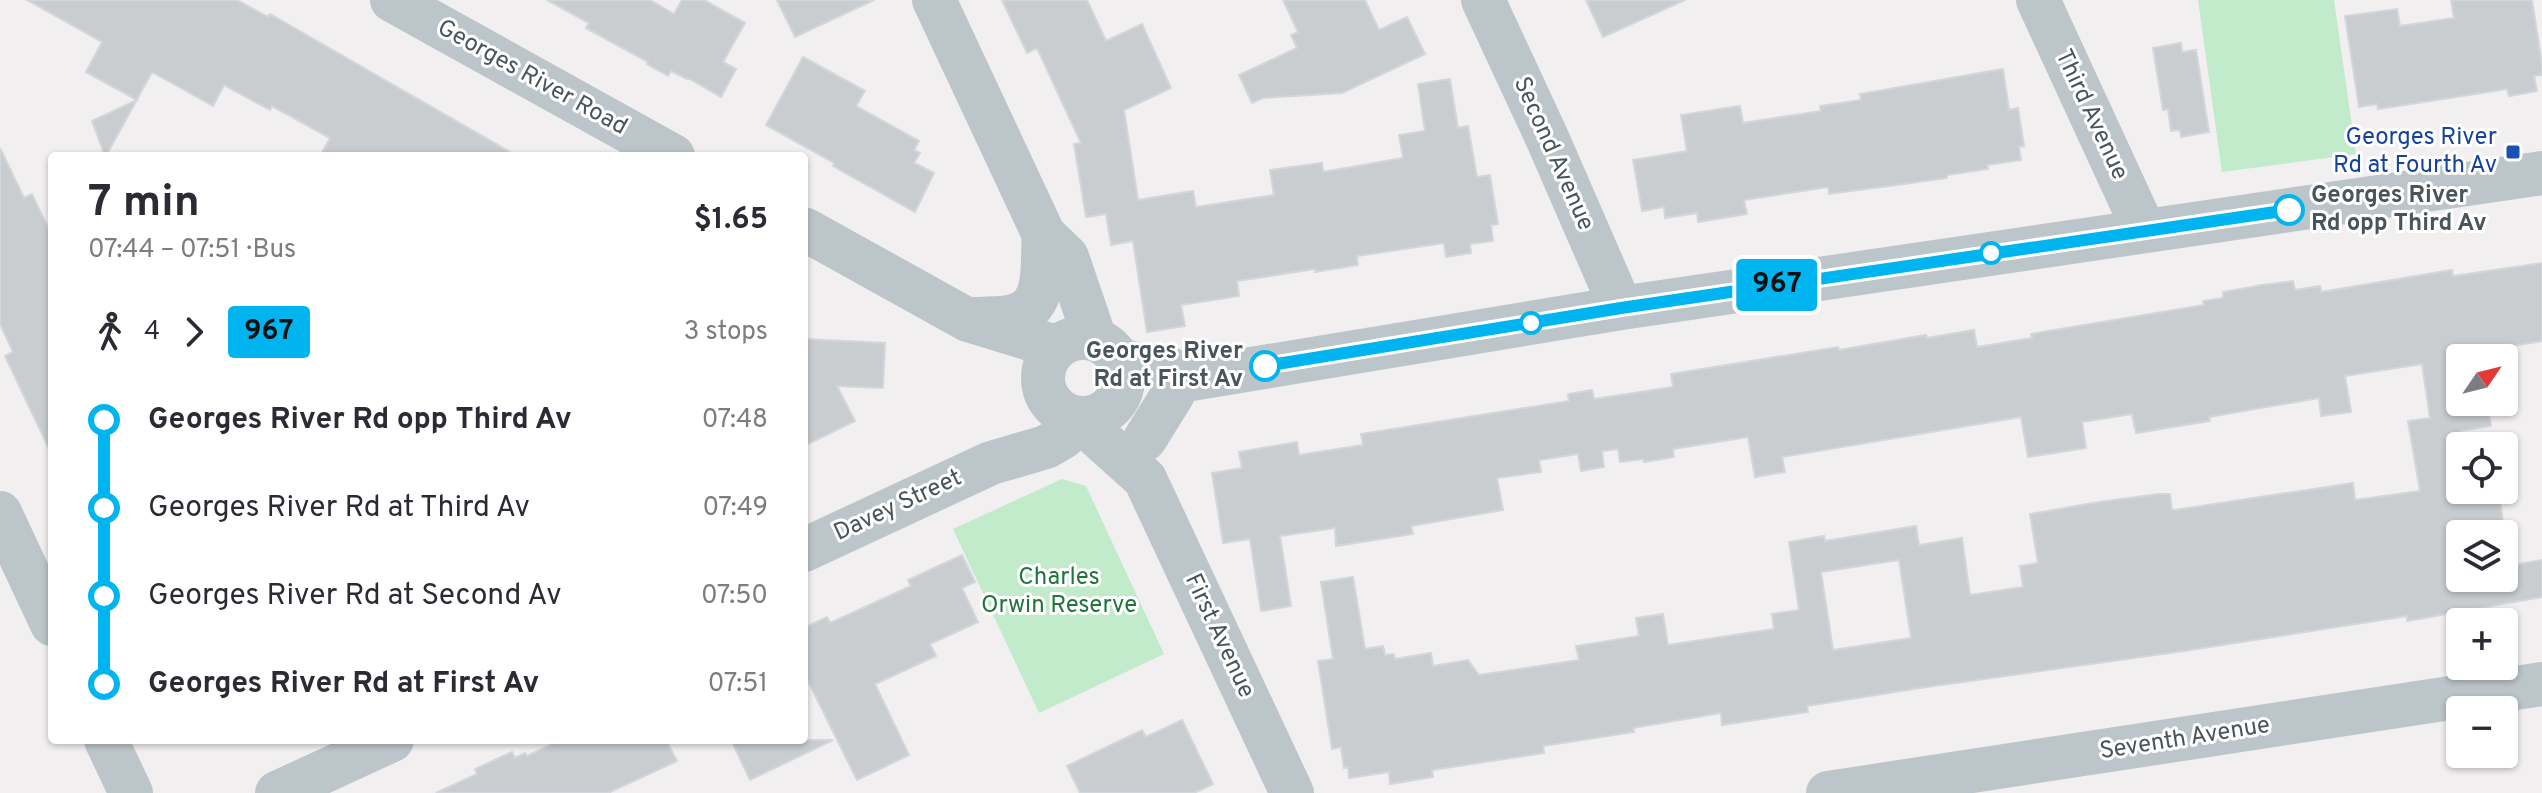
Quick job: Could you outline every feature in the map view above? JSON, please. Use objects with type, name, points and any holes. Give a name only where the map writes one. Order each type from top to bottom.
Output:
[{"type":"street","name":"Georges River Road","points":[[392,0],[666,152]]},
{"type":"street","name":"First Avenue","points":[[934,0],[1044,235],[1067,257],[1084,382],[1145,459],[1292,793]]},
{"type":"street","name":"Second Avenue","points":[[1483,0],[1621,308]]},
{"type":"street","name":"Third Avenue","points":[[2038,0],[2144,230]]},
{"type":"street","points":[[1182,387],[1621,308],[2542,173]]},
{"type":"street","points":[[808,231],[968,320],[985,344],[1084,382],[1140,365],[1168,368],[1182,387]]},
{"type":"street","name":"First Avenue","points":[[968,320],[1012,316],[1026,310],[1035,301],[1041,290],[1044,235]]},
{"type":"street","name":"Davey Street","points":[[808,548],[991,463],[1046,447],[1063,437],[1084,382]]},
{"type":"street","points":[[1145,459],[1182,387]]},
{"type":"street","points":[[0,513],[48,615]]},
{"type":"street","name":"Seventh Avenue","points":[[1828,793],[2542,684]]},
{"type":"street","points":[[108,744],[131,793]]},
{"type":"street","points":[[277,793],[383,744]]},
{"type":"green space","points":[[2198,0],[2334,0],[2356,154],[2222,172]]},
{"type":"green space","name":"Charles Orwin Reserve","points":[[1062,479],[1086,486],[1164,654],[1039,713],[953,529]]},
{"type":"building","points":[[27,0],[237,0],[268,17],[270,14],[510,152],[322,152],[330,138],[272,106],[270,110],[224,85],[213,106],[152,72],[137,100],[86,72],[102,42]]},
{"type":"building","points":[[547,0],[650,0],[674,14],[682,0],[704,0],[745,23],[723,62],[736,69],[721,97],[671,71],[668,76],[586,28],[589,23]]},
{"type":"building","points":[[777,0],[874,0],[795,37]]},
{"type":"building","points":[[1002,0],[1087,0],[1106,41],[1142,24],[1171,88],[1124,110],[1138,200],[1193,191],[1196,207],[1274,195],[1270,170],[1322,163],[1323,172],[1403,158],[1399,135],[1425,131],[1418,84],[1450,79],[1458,128],[1468,126],[1477,177],[1490,175],[1498,224],[1491,225],[1493,241],[1470,244],[1471,253],[1446,257],[1444,243],[1357,256],[1358,265],[1237,281],[1239,296],[1181,305],[1185,326],[1147,332],[1133,241],[1111,245],[1106,214],[1086,217],[1074,144],[1081,143],[1037,48],[1027,53]]},
{"type":"building","points":[[1283,0],[1365,0],[1379,30],[1407,17],[1425,54],[1342,93],[1263,98],[1252,103],[1239,75],[1297,48],[1291,35],[1298,32]]},
{"type":"building","points":[[1586,0],[1685,0],[1603,37]]},
{"type":"building","points":[[2451,0],[2532,0],[2542,64],[2542,75],[2534,76],[2537,91],[2509,96],[2507,89],[2378,109],[2377,104],[2359,107],[2345,16],[2397,9],[2400,26],[2454,18]]},
{"type":"building","points":[[2181,43],[2182,52],[2196,50],[2209,132],[2181,137],[2180,130],[2171,131],[2168,109],[2163,110],[2153,48]]},
{"type":"building","points":[[803,57],[865,91],[856,106],[919,141],[914,150],[920,153],[914,163],[934,173],[915,212],[766,125]]},
{"type":"building","points":[[2003,69],[2009,110],[2018,108],[2024,146],[2019,147],[2021,160],[1987,165],[1988,169],[1947,175],[1947,178],[1829,194],[1828,187],[1744,200],[1747,214],[1698,222],[1697,213],[1665,218],[1664,207],[1642,211],[1633,160],[1687,151],[1681,115],[1740,106],[1743,123],[1821,111],[1820,106],[1861,100],[1860,94]]},
{"type":"building","points":[[137,100],[108,152],[104,152],[92,121]]},
{"type":"building","points":[[0,148],[24,198],[32,194],[48,228],[48,447],[5,356],[13,352],[0,324]]},
{"type":"building","points":[[2542,263],[2542,341],[2518,345],[2446,344],[2446,416],[2489,416],[2491,426],[2446,432],[2446,504],[2501,504],[2503,520],[2446,520],[2446,592],[2518,592],[2518,564],[2542,560],[2542,597],[2480,608],[2446,608],[2446,614],[2407,621],[2407,616],[1920,688],[1807,706],[1808,712],[1722,725],[1721,713],[1633,728],[1634,732],[1543,746],[1544,753],[1432,770],[1433,777],[1390,784],[1389,772],[1349,778],[1341,747],[1332,749],[1318,661],[1333,659],[1321,582],[1353,577],[1365,649],[1383,646],[1385,655],[1394,654],[1395,659],[1431,653],[1433,666],[1468,660],[1479,675],[1579,660],[1576,646],[1639,636],[1636,618],[1663,614],[1668,645],[1774,629],[1772,614],[1799,610],[1789,542],[1824,536],[1825,541],[1916,526],[1919,545],[1962,538],[1970,595],[2023,587],[2020,566],[2038,563],[2030,514],[2159,494],[2170,494],[2172,510],[2175,510],[2353,483],[2355,500],[2420,491],[2408,421],[2430,418],[2422,364],[2345,376],[2351,412],[2321,416],[2319,398],[2136,433],[2132,414],[2082,422],[2086,448],[2028,457],[2021,417],[1782,457],[1785,472],[1755,477],[1748,437],[1673,449],[1674,457],[1644,462],[1643,459],[1620,462],[1618,449],[1602,451],[1604,467],[1581,471],[1578,454],[1539,460],[1541,472],[1497,478],[1503,510],[1411,526],[1413,534],[1336,546],[1335,528],[1280,536],[1291,606],[1261,611],[1250,539],[1223,543],[1212,473],[1242,468],[1239,452],[1297,442],[1299,455],[1363,445],[1361,434],[1569,401],[1568,394],[1592,390],[1594,399],[1673,387],[1671,374],[1838,347],[1839,350],[1974,330],[1977,347],[2032,338],[2031,334],[2204,305],[2203,301],[2223,298],[2223,292],[2262,285],[2293,281],[2295,290],[2320,286],[2321,292],[2452,270],[2453,276]],"holes":[[[1899,560],[1911,638],[1833,650],[1821,572]]]},
{"type":"building","points":[[808,339],[885,343],[883,388],[837,386],[855,421],[808,444]]},
{"type":"building","points":[[962,555],[975,582],[962,588],[978,622],[930,644],[936,656],[875,684],[909,755],[857,780],[808,681],[808,626],[827,617],[830,623],[911,586],[908,580]]},
{"type":"building","points":[[1182,720],[1213,784],[1194,793],[1080,793],[1067,766],[1142,730],[1146,737]]},
{"type":"building","points":[[808,740],[833,740],[750,780],[733,744],[808,744]]},
{"type":"building","points":[[552,744],[668,744],[677,761],[608,793],[436,793],[477,774],[475,769],[512,752],[515,758],[525,753],[527,756]]},
{"type":"bus line","name":"967","points":[[1265,366],[1621,308],[2289,210]]},
{"type":"place","name":"Georges River Rd at Fourth Av","points":[[2513,152]]},
{"type":"place","name":"Georges River Rd opp Third Av","points":[[2289,210]]},
{"type":"place","name":"Georges River Rd at First Av","points":[[1265,366]]}]
